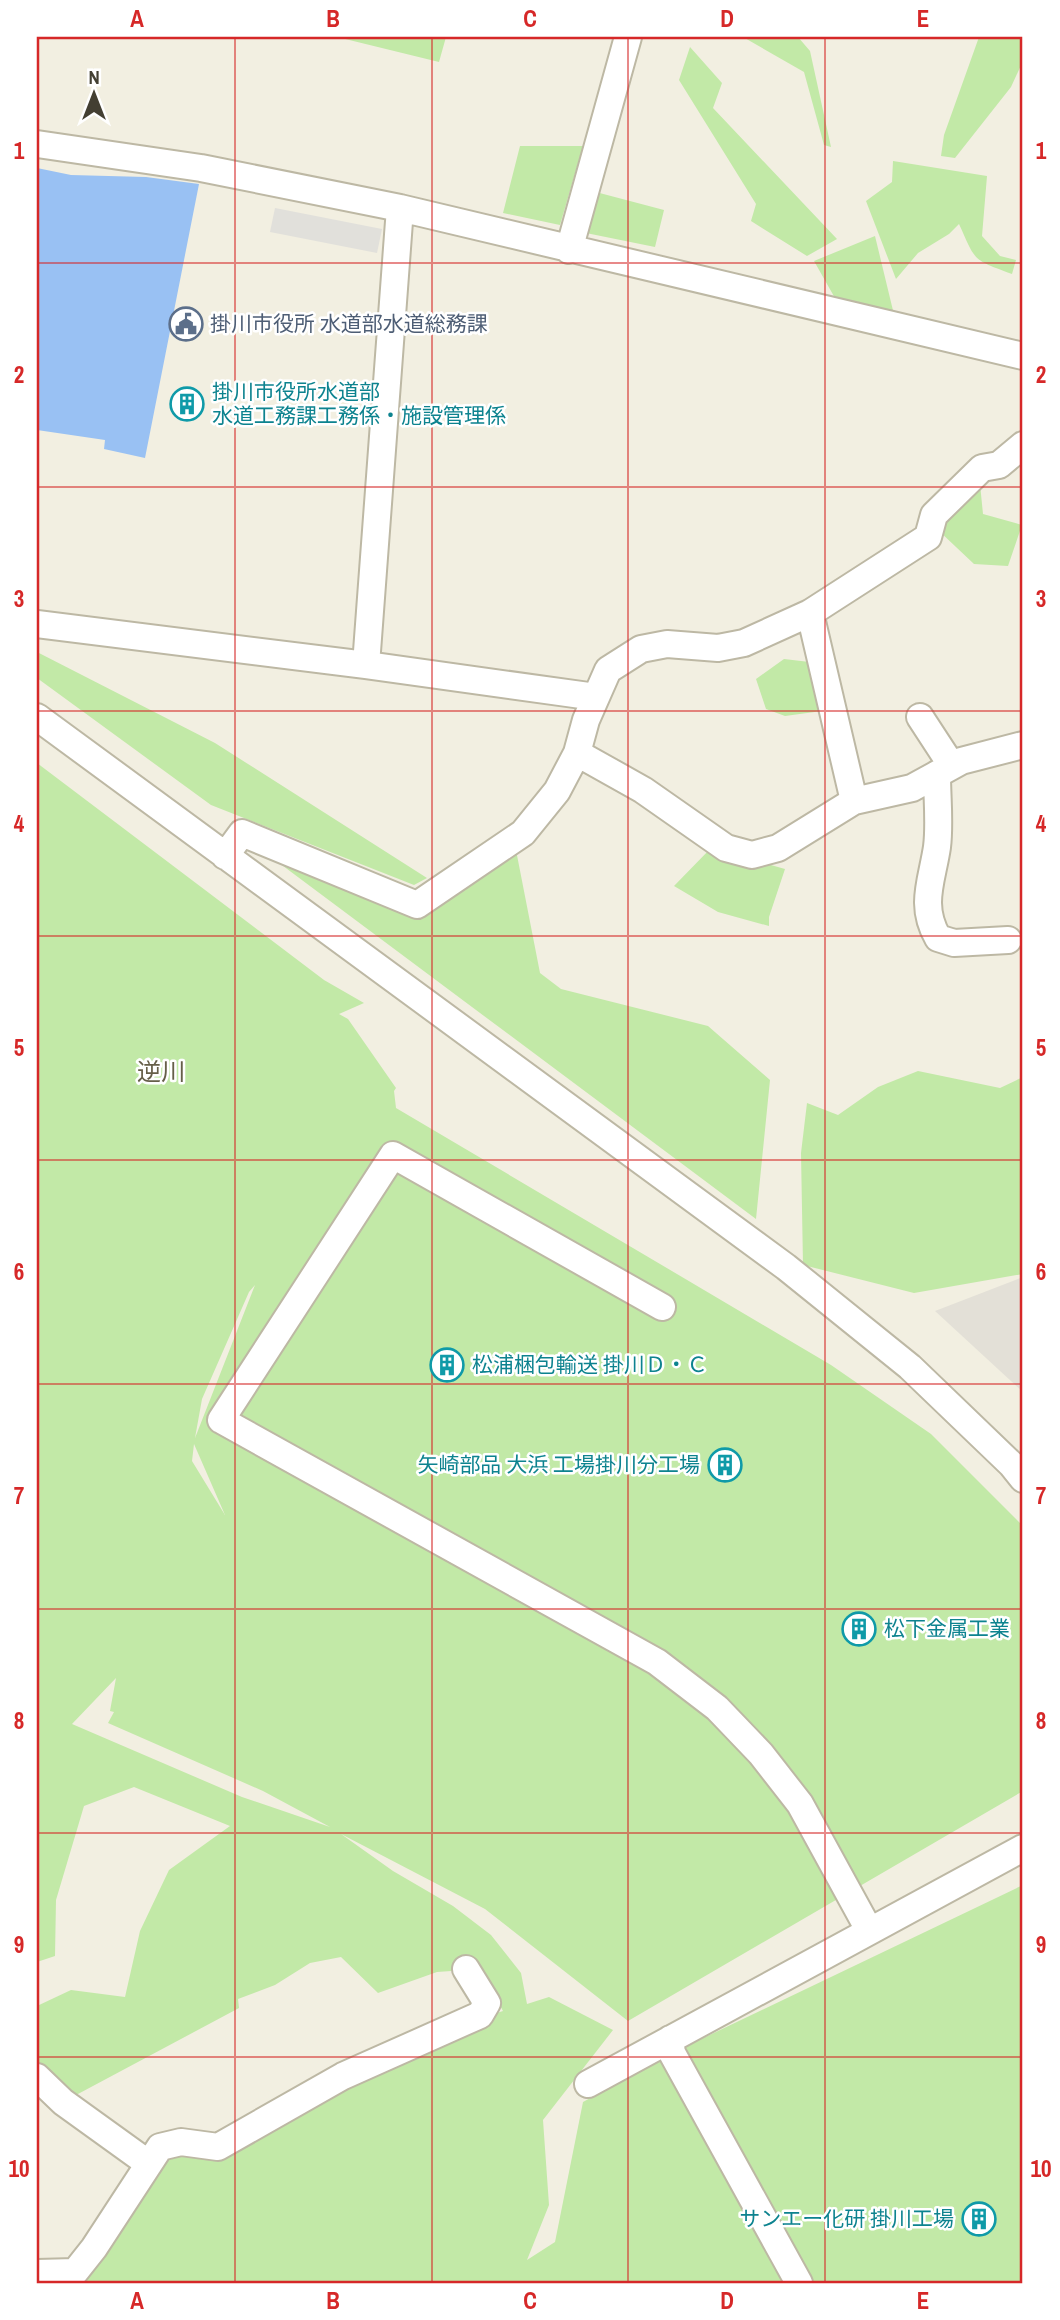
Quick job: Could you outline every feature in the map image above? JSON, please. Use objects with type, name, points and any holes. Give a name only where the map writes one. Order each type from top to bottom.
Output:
[{"type":"street","points":[[569,250],[628,37]]},
{"type":"street","points":[[37,144],[201,168],[400,208],[1023,356]]},
{"type":"street","points":[[366,665],[400,208]]},
{"type":"street","points":[[225,856],[242,833],[417,905],[523,833],[557,791],[576,753],[586,720],[608,670],[641,649],[667,644],[718,648],[744,643],[810,612],[929,537],[934,515],[982,468],[999,465],[1023,445]]},
{"type":"street","points":[[810,612],[854,801]]},
{"type":"street","points":[[37,624],[596,697]]},
{"type":"street","points":[[920,717],[945,770],[937,845],[929,883],[929,922],[938,938],[954,943],[1009,940]]},
{"type":"street","points":[[37,718],[786,1266],[910,1367],[1011,1464],[1023,1479]]},
{"type":"street","points":[[576,753],[643,790],[726,848],[752,855],[778,848],[854,801],[912,788],[961,761],[1023,745]]},
{"type":"street","points":[[662,1307],[393,1154],[221,1420],[657,1662],[717,1708],[761,1754],[800,1804],[869,1930]]},
{"type":"street","points":[[588,2084],[1023,1848]]},
{"type":"street","points":[[37,2273],[75,2272],[94,2248],[154,2155],[181,2142],[218,2147],[343,2076],[481,2015],[487,2003],[466,1969]]},
{"type":"street","points":[[670,2039],[672,2053],[799,2283]]},
{"type":"street","points":[[37,2077],[63,2102],[154,2155]]},
{"type":"shaded area","points":[[275,208],[382,229],[377,253],[270,232]]},
{"type":"shaded area","points":[[1023,1277],[1023,1392],[935,1311]]},
{"type":"green space","points":[[337,37],[446,37],[439,62]]},
{"type":"green space","points":[[743,37],[798,37],[810,51],[831,147],[824,145],[804,72]]},
{"type":"green space","points":[[979,37],[1023,37],[1023,61],[1011,87],[955,158],[941,156],[944,135]]},
{"type":"green space","points":[[690,47],[722,83],[713,108],[837,239],[807,256],[751,221],[756,204],[679,80]]},
{"type":"green space","points":[[520,146],[583,146],[560,225],[503,213]]},
{"type":"green space","points":[[893,161],[987,176],[982,236],[1000,256],[1016,260],[1012,274],[976,257],[959,224],[949,234],[918,253],[896,279],[866,201],[892,182]]},
{"type":"green space","points":[[592,191],[664,210],[655,247],[586,233]]},
{"type":"green space","points":[[875,236],[897,327],[844,314],[814,261]]},
{"type":"green space","points":[[980,484],[983,514],[1022,525],[1008,566],[974,564],[938,530]]},
{"type":"green space","points":[[37,652],[215,743],[427,878],[414,885],[211,805],[37,678]]},
{"type":"green space","points":[[784,659],[818,663],[822,711],[785,716],[766,709],[756,679]]},
{"type":"green space","points":[[37,763],[324,980],[364,1003],[339,1014],[348,1019],[396,1088],[396,1108],[831,1365],[931,1434],[1023,1526],[1023,1791],[628,2021],[485,1909],[341,1834],[393,1871],[453,1906],[491,1935],[521,1973],[527,2004],[549,1997],[613,2030],[543,2120],[549,2205],[527,2260],[555,2242],[583,2102],[672,2053],[1023,1885],[1023,2283],[37,2283],[75,2272],[166,2136],[219,2147],[456,2026],[503,2011],[480,1969],[437,1972],[378,1993],[341,1957],[310,1963],[275,1985],[238,1999],[239,2008],[63,2102],[37,2076],[37,2006],[71,1990],[125,1997],[140,1931],[169,1870],[230,1826],[134,1787],[84,1806],[56,1900],[55,1956],[37,1962]],"holes":[[[255,1285],[195,1438],[202,1399],[249,1292]],[[194,1444],[225,1515],[192,1461]],[[116,1678],[110,1711],[114,1712],[108,1723],[263,1791],[330,1827],[242,1797],[72,1724]]]},
{"type":"green space","points":[[255,845],[420,910],[515,845],[540,973],[561,989],[708,1026],[770,1080],[756,1219]]},
{"type":"green space","points":[[711,848],[785,869],[769,917],[769,926],[718,912],[674,886]]},
{"type":"green space","points":[[918,1071],[1000,1088],[1023,1077],[1023,1274],[914,1293],[803,1265],[801,1153],[807,1103],[838,1115],[878,1087]]},
{"type":"water","points":[[37,168],[71,175],[146,177],[199,184],[145,458],[104,449],[105,440],[37,430]]},
{"type":"place","name":"掛川市役所 水道部水道総務課","points":[[186,324]]},
{"type":"place","name":"掛川市役所水道部 水道工務課工務係・施設管理係","points":[[187,404]]},
{"type":"place","name":"松浦梱包輸送 掛川Ｄ・Ｃ","points":[[447,1365]]},
{"type":"place","name":"矢崎部品 大浜 工場掛川分工場","points":[[725,1465]]},
{"type":"place","name":"松下金属工業","points":[[859,1629]]},
{"type":"place","name":"サンエー化研 掛川工場","points":[[979,2219]]},
{"type":"district","name":"逆川","points":[[161,1072]]}]
